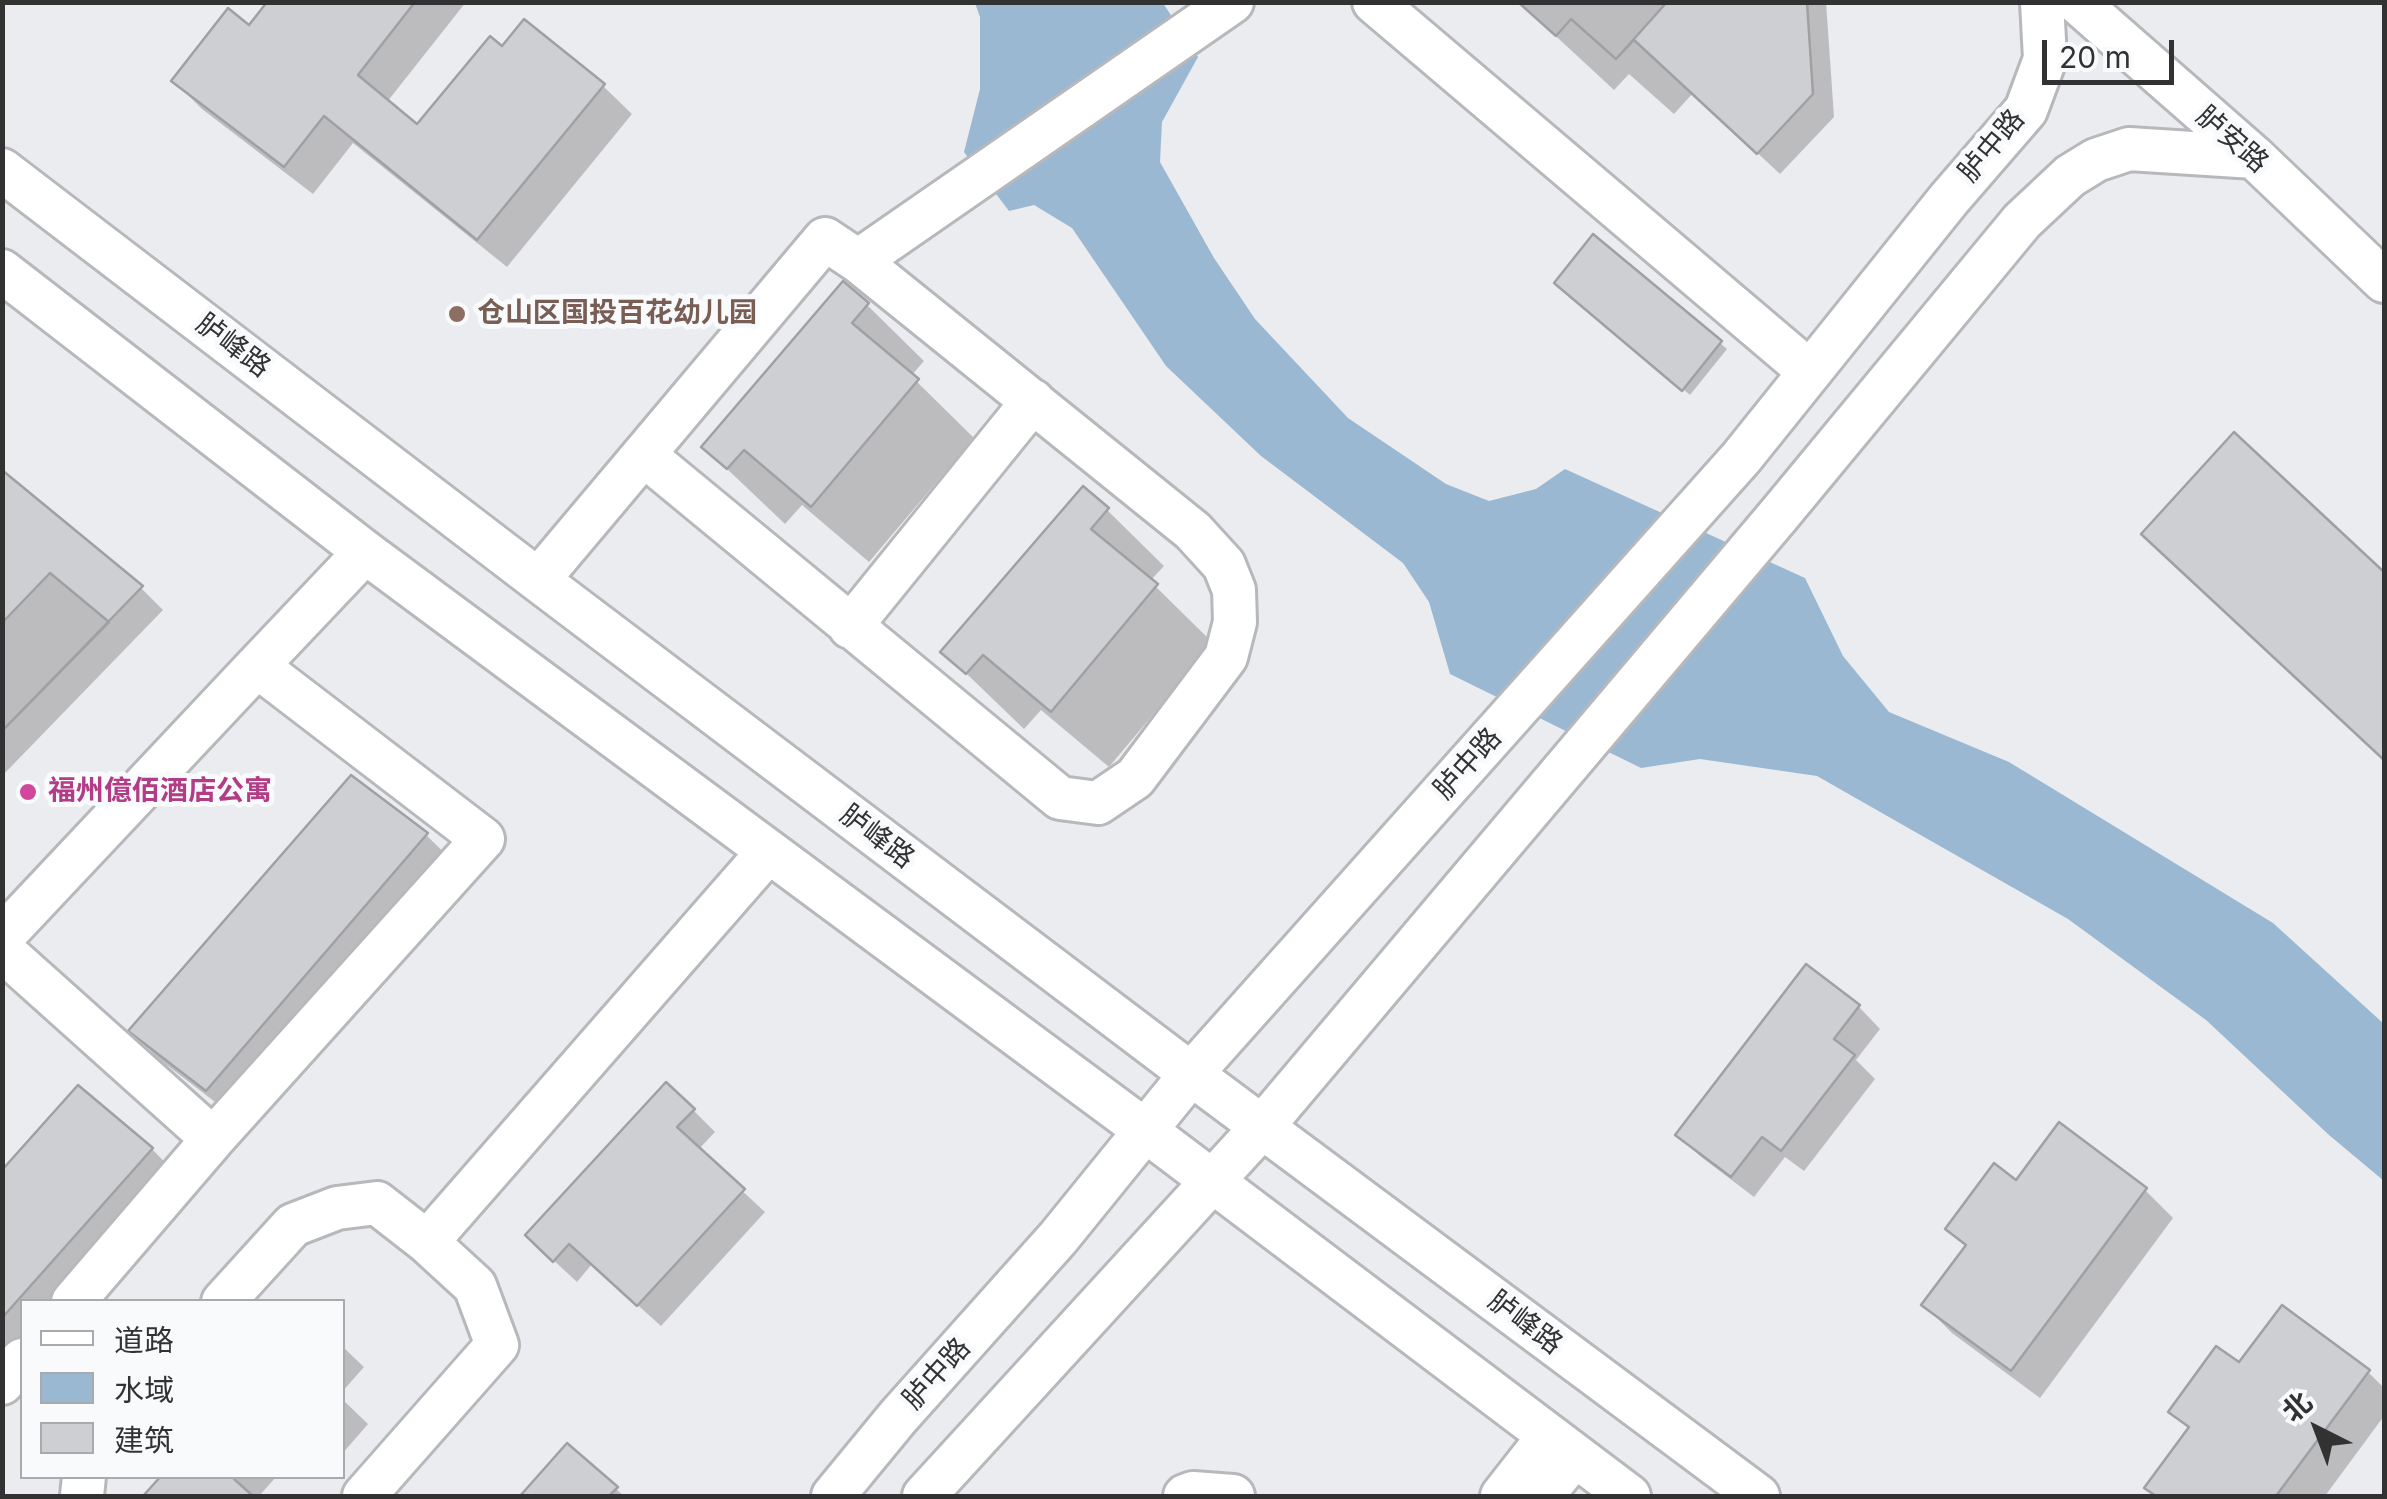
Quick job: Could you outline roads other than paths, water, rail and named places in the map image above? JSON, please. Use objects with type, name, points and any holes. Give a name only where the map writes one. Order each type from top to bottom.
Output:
[{"type":"street","points":[[1374,2],[1810,372]]},
{"type":"street","name":"胪中路","points":[[833,1496],[1058,1238],[1192,1074],[1720,481],[1949,198],[2026,110],[2044,59],[2042,2]]},
{"type":"street","name":"胪安路","points":[[2076,2],[2254,157],[2384,281]]},
{"type":"street","points":[[858,260],[1228,5]]},
{"type":"street","points":[[924,1496],[1262,1127],[2022,222],[2070,176],[2096,160],[2128,149],[2254,157]]},
{"type":"street","name":"胪峰路","points":[[2,170],[1262,1127],[1758,1496]]},
{"type":"street","points":[[538,580],[825,240],[858,260],[1193,531],[1224,565],[1234,590],[1234,622],[1226,657],[1135,778],[1098,804],[1060,798],[644,455]]},
{"type":"street","points":[[2,271],[365,552],[1146,1131],[1628,1496]]},
{"type":"street","points":[[850,627],[1033,401]]},
{"type":"street","points":[[2,937],[365,552]]},
{"type":"street","points":[[76,1299],[483,839],[257,666]]},
{"type":"street","points":[[427,1242],[768,852]]},
{"type":"street","points":[[2,950],[213,1140]]},
{"type":"street","points":[[225,1299],[292,1225],[337,1208],[377,1203],[476,1286],[496,1345],[364,1496]]},
{"type":"street","points":[[2,1383],[20,1362]]},
{"type":"street","points":[[1502,1496],[1562,1445]]},
{"type":"street","points":[[1542,1496],[1562,1445]]},
{"type":"street","points":[[1185,1496],[1233,1496]]},
{"type":"water","points":[[975,3],[1163,3],[1198,57],[1162,122],[1160,162],[1214,258],[1255,319],[1348,418],[1446,484],[1489,501],[1536,489],[1565,469],[1805,578],[1843,656],[1889,712],[2009,762],[2273,923],[2384,1024],[2384,1181],[2206,1020],[2068,919],[1817,776],[1700,759],[1641,768],[1450,674],[1429,602],[1403,563],[1261,456],[1166,366],[1072,228],[1034,205],[1009,211],[964,152],[980,89],[980,17]]},
{"type":"place","name":"仓山区国投百花幼儿园","points":[[457,314]]},
{"type":"place","name":"福州億佰酒店公寓","points":[[28,792]]}]
